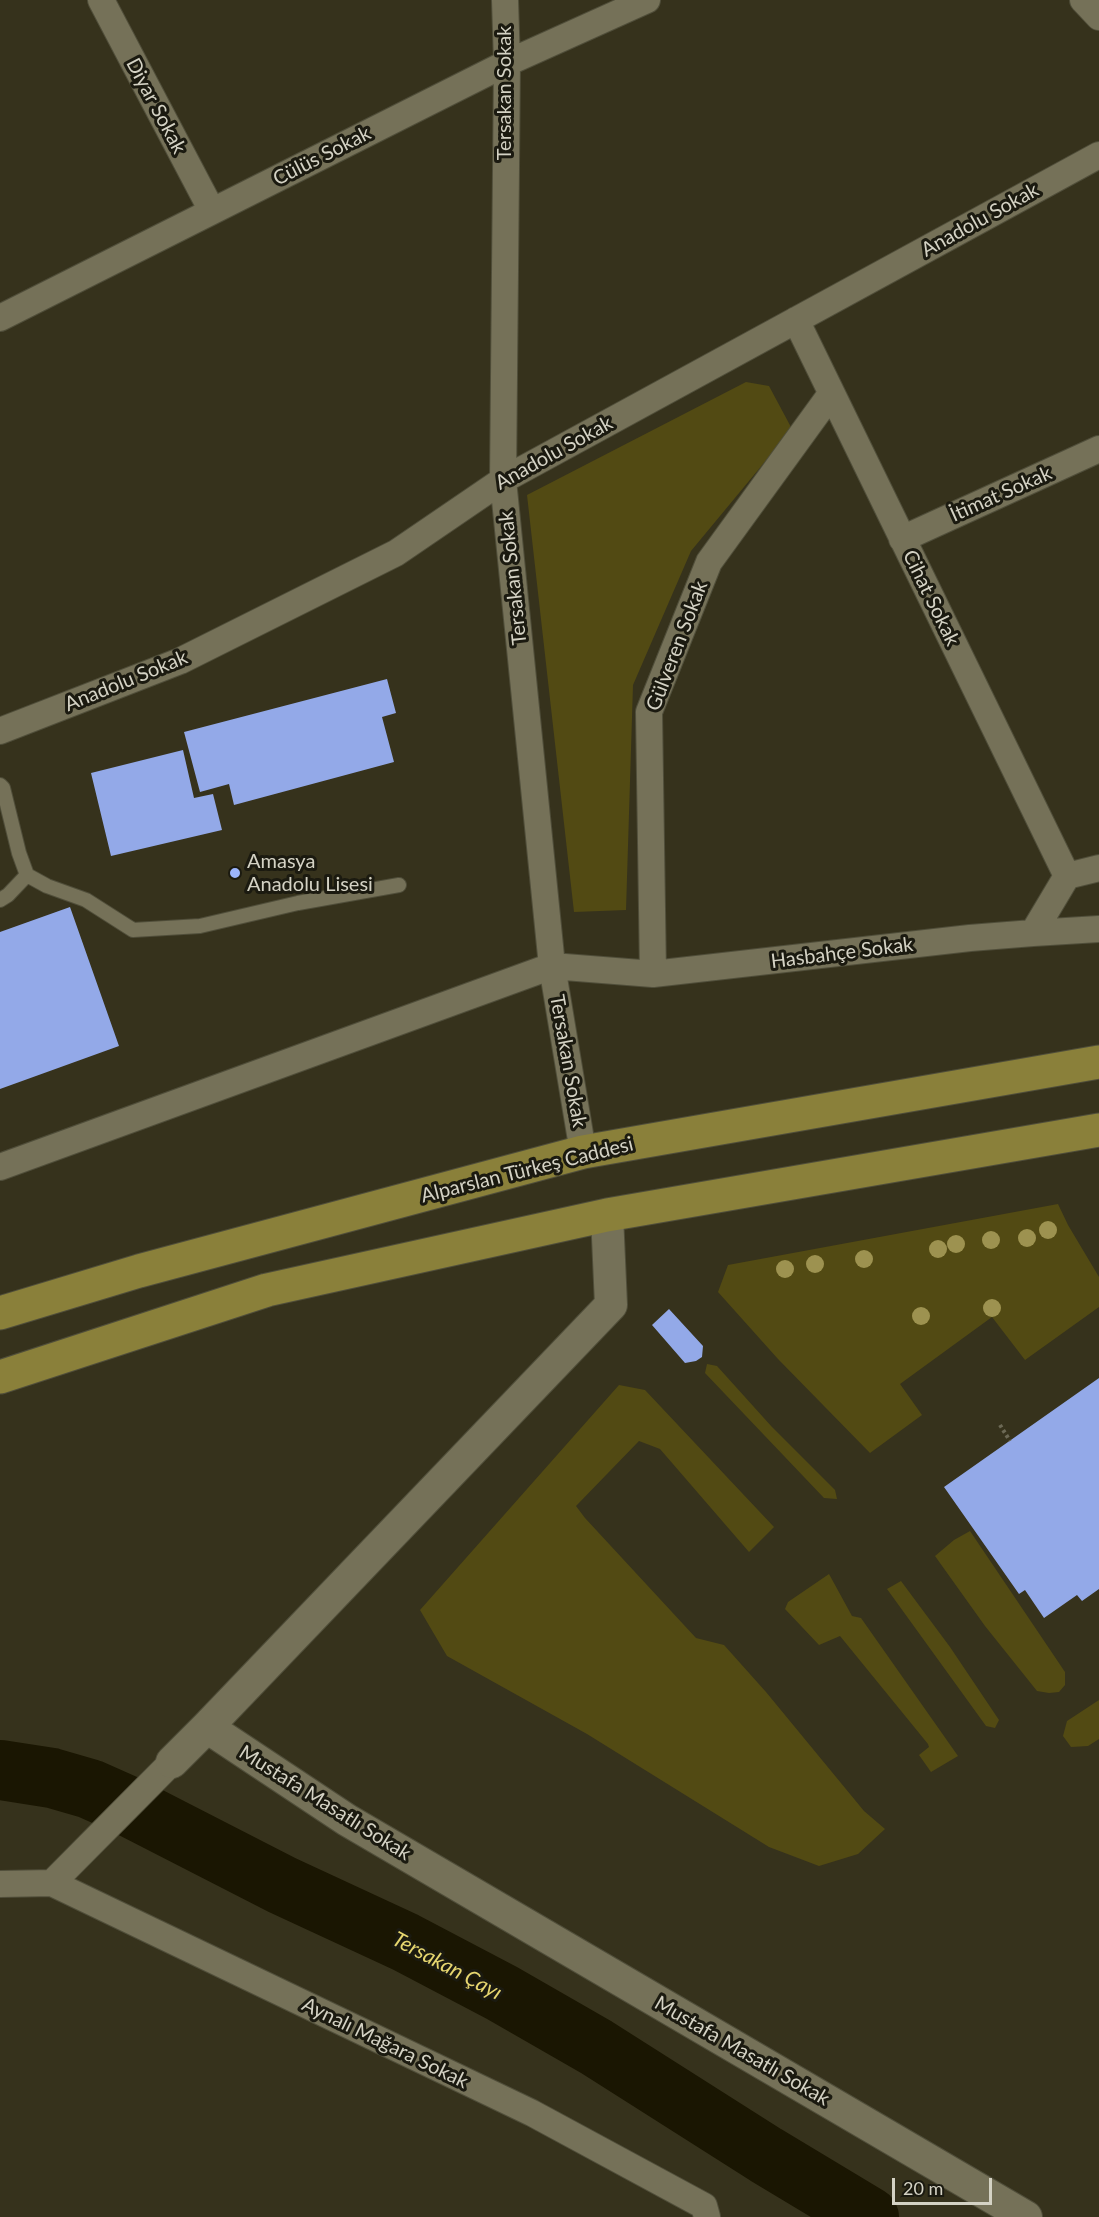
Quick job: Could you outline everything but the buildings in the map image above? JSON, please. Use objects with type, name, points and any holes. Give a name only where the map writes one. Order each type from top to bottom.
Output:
[{"type":"highway","name":"Alparslan Türkeş Caddesi","points":[[0,1313],[140,1271],[583,1152],[1099,1062]]},
{"type":"highway","points":[[0,1377],[267,1290],[607,1215],[1099,1130]]},
{"type":"street","name":"Diyar Sokak","points":[[101,0],[212,211]]},
{"type":"street","name":"Tersakan Sokak","points":[[505,0],[507,63],[503,480],[552,966],[583,1152]]},
{"type":"street","name":"Cülüs Sokak","points":[[0,318],[507,63],[647,0]]},
{"type":"street","points":[[1083,0],[1099,17]]},
{"type":"street","name":"Anadolu Sokak","points":[[0,731],[180,661],[396,553],[503,480],[1099,155]]},
{"type":"street","name":"Cihat Sokak","points":[[796,320],[1066,876]]},
{"type":"street","name":"Gülveren Sokak","points":[[653,974],[649,712],[709,562],[831,394]]},
{"type":"street","name":"İtimat Sokak","points":[[902,539],[1099,449]]},
{"type":"street","points":[[1033,933],[1066,876],[1099,868]]},
{"type":"street","name":"Hasbahçe Sokak","points":[[552,966],[653,974],[970,938],[1099,929]]},
{"type":"street","points":[[0,1167],[552,966]]},
{"type":"street","points":[[0,1884],[52,1883],[207,1727],[611,1305],[607,1215]]},
{"type":"street","name":"Mustafa Masatlı Sokak","points":[[207,1727],[347,1820],[1026,2217]]},
{"type":"street","name":"Aynalı Mağara Sokak","points":[[52,1883],[532,2114],[704,2206],[707,2217]]},
{"type":"lane","points":[[0,785],[3,788],[19,853],[27,875],[47,886],[86,900],[133,930],[200,926],[298,903],[399,885]]},
{"type":"lane","points":[[0,900],[27,875]]},
{"type":"path","points":[[1000,1425],[1010,1441]]},
{"type":"shaded area","points":[[746,382],[769,386],[792,429],[691,551],[633,685],[626,910],[574,912],[527,495]]},
{"type":"shaded area","points":[[1058,1204],[1099,1277],[1099,1307],[1025,1360],[992,1317],[900,1384],[922,1415],[870,1453],[778,1359],[718,1292],[728,1265]]},
{"type":"shaded area","points":[[707,1364],[717,1366],[772,1427],[835,1490],[837,1499],[824,1498],[705,1373]]},
{"type":"shaded area","points":[[619,1385],[645,1390],[774,1527],[749,1552],[660,1449],[639,1441],[576,1506],[696,1638],[724,1645],[766,1692],[864,1811],[885,1829],[858,1854],[819,1866],[769,1847],[587,1734],[447,1656],[420,1610]]},
{"type":"shaded area","points":[[970,1531],[1065,1672],[1065,1685],[1059,1692],[1037,1691],[985,1626],[935,1556],[954,1540]]},
{"type":"shaded area","points":[[829,1574],[852,1616],[861,1618],[958,1756],[931,1772],[919,1755],[929,1747],[928,1744],[840,1636],[819,1645],[785,1609],[788,1602]]},
{"type":"shaded area","points":[[901,1581],[950,1647],[999,1720],[995,1728],[986,1726],[887,1589]]},
{"type":"shaded area","points":[[1099,1700],[1099,1739],[1088,1746],[1071,1747],[1063,1736],[1067,1721]]},
{"type":"waterway","name":"Tersakan Çayı","points":[[0,1770],[52,1778],[90,1789],[282,1885],[405,1942],[502,1993],[596,2047],[766,2155],[869,2217]]},
{"type":"place","name":"Amasya Anadolu Lisesi","points":[[235,873]]}]
